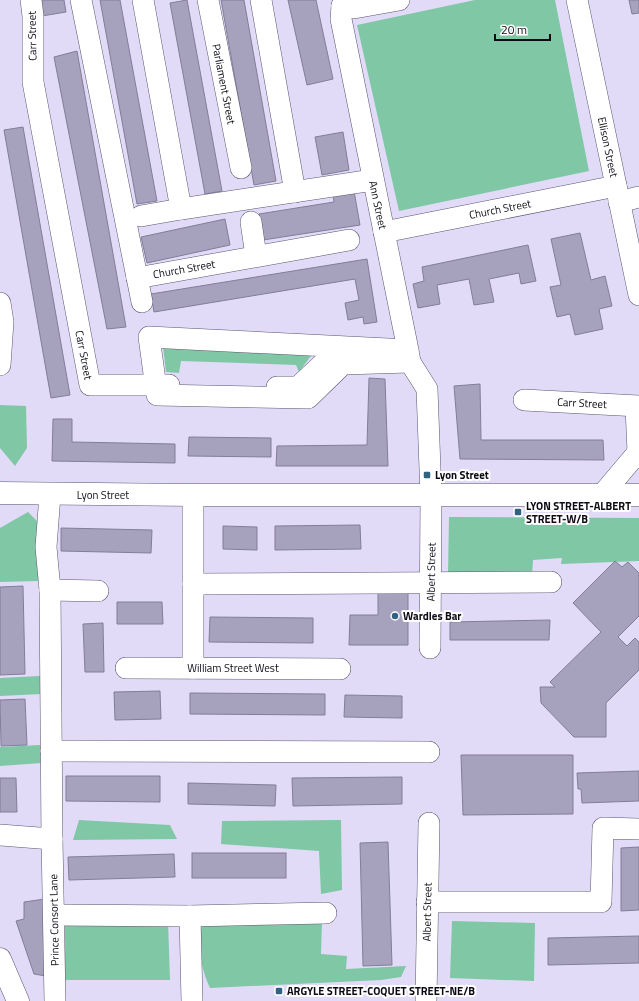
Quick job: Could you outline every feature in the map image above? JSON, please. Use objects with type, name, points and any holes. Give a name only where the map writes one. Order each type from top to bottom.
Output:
[{"type":"main road","name":"Lyon Street","points":[[0,493],[50,495],[639,495]]},
{"type":"main road","points":[[0,959],[18,1001]]},
{"type":"street","name":"Carr Street","points":[[31,0],[33,16],[33,82],[90,385],[155,385]]},
{"type":"street","points":[[81,0],[142,302]]},
{"type":"street","points":[[143,0],[181,209]]},
{"type":"street","name":"Parliament Street","points":[[208,0],[240,168]]},
{"type":"street","points":[[261,0],[295,192]]},
{"type":"street","points":[[339,3],[354,8],[399,0]]},
{"type":"street","name":"Ellison Street","points":[[577,0],[625,195],[639,295]]},
{"type":"street","name":"Ann Street","points":[[339,3],[409,356]]},
{"type":"street","points":[[141,216],[373,180]]},
{"type":"street","name":"Church Street","points":[[384,232],[625,195]]},
{"type":"street","points":[[250,222],[256,256]]},
{"type":"street","name":"Church Street","points":[[137,278],[349,240]]},
{"type":"street","points":[[0,303],[2,322],[0,365]]},
{"type":"street","points":[[149,336],[344,345],[409,356],[343,364],[308,398],[168,396],[157,395],[149,336]]},
{"type":"street","points":[[155,385],[298,387],[344,345]]},
{"type":"street","name":"Albert Street","points":[[409,356],[427,389],[432,496],[430,648]]},
{"type":"street","name":"Carr Street","points":[[524,400],[638,406]]},
{"type":"street","points":[[601,496],[638,452],[638,406]]},
{"type":"street","name":"Prince Consort Lane","points":[[50,495],[46,547],[50,590],[55,1001]]},
{"type":"street","points":[[193,495],[193,668]]},
{"type":"street","points":[[193,584],[551,582]]},
{"type":"street","points":[[50,590],[98,591]]},
{"type":"street","name":"William Street West","points":[[126,668],[340,669]]},
{"type":"street","points":[[51,751],[429,749]]},
{"type":"street","name":"Albert Street","points":[[426,1001],[429,823]]},
{"type":"street","points":[[427,902],[601,902],[602,828],[639,829]]},
{"type":"street","points":[[0,835],[52,839]]},
{"type":"street","points":[[54,915],[190,916],[326,913]]},
{"type":"street","points":[[190,916],[192,1001]]},
{"type":"green space","points":[[475,0],[555,0],[589,171],[399,211],[357,25]]},
{"type":"green space","points":[[163,347],[316,349],[299,372],[296,365],[181,361],[179,373],[166,372]]},
{"type":"green space","points":[[0,405],[26,406],[27,448],[15,466],[0,448]]},
{"type":"green space","points":[[28,512],[38,522],[39,581],[0,582],[0,528]]},
{"type":"green space","points":[[449,517],[639,518],[639,561],[561,564],[562,558],[533,560],[532,576],[448,574]]},
{"type":"green space","points":[[40,676],[41,694],[0,696],[0,678]]},
{"type":"green space","points":[[40,745],[41,763],[0,766],[0,747]]},
{"type":"green space","points":[[79,820],[170,825],[177,839],[73,840]]},
{"type":"green space","points":[[341,820],[342,890],[321,894],[319,851],[221,844],[222,821]]},
{"type":"green space","points":[[168,921],[170,980],[65,980],[65,922]]},
{"type":"green space","points":[[322,921],[321,954],[347,956],[346,969],[406,966],[401,977],[381,980],[210,988],[206,979],[201,955],[200,939],[202,922]]},
{"type":"green space","points":[[452,921],[535,923],[534,981],[450,978]]},
{"type":"building","points":[[39,0],[64,0],[66,12],[42,16]]},
{"type":"building","points":[[100,0],[120,0],[157,201],[137,204]]},
{"type":"building","points":[[187,0],[222,191],[205,194],[170,3]]},
{"type":"building","points":[[221,0],[244,0],[276,181],[254,185]]},
{"type":"building","points":[[288,0],[316,0],[333,79],[307,85]]},
{"type":"building","points":[[629,0],[639,0],[639,13],[632,14]]},
{"type":"building","points":[[77,51],[126,327],[107,329],[54,57]]},
{"type":"building","points":[[23,127],[70,395],[51,398],[4,130]]},
{"type":"building","points":[[343,132],[349,170],[322,175],[315,137]]},
{"type":"building","points":[[354,191],[360,225],[263,240],[259,214],[334,202],[333,195]]},
{"type":"building","points":[[225,219],[230,245],[147,263],[141,237]]},
{"type":"building","points":[[580,233],[591,280],[605,276],[612,306],[599,309],[603,329],[575,335],[570,314],[557,317],[550,287],[561,285],[551,239]]},
{"type":"building","points":[[528,245],[536,281],[521,284],[519,273],[489,279],[494,302],[474,305],[469,279],[437,285],[440,304],[418,308],[413,284],[424,281],[422,267]]},
{"type":"building","points":[[367,259],[377,322],[364,324],[363,317],[348,320],[345,303],[359,300],[355,279],[154,312],[151,294]]},
{"type":"building","points":[[369,378],[385,379],[388,466],[276,466],[277,446],[367,445]]},
{"type":"building","points":[[480,384],[481,440],[603,440],[604,460],[460,459],[454,386]]},
{"type":"building","points":[[53,419],[72,419],[72,442],[175,444],[175,463],[52,461]]},
{"type":"building","points":[[189,437],[271,438],[271,457],[188,456]]},
{"type":"building","points":[[360,525],[361,549],[275,550],[275,526]]},
{"type":"building","points":[[223,526],[257,527],[257,550],[223,549]]},
{"type":"building","points":[[61,528],[152,530],[151,553],[61,551]]},
{"type":"building","points":[[615,561],[622,567],[628,562],[639,573],[639,616],[618,637],[627,646],[635,638],[639,642],[639,670],[606,703],[606,737],[574,737],[541,703],[540,687],[555,687],[550,682],[601,632],[573,603]]},
{"type":"building","points":[[23,586],[25,674],[0,675],[0,587]]},
{"type":"building","points":[[378,592],[408,592],[408,645],[349,645],[350,615],[378,615]]},
{"type":"building","points":[[117,602],[162,602],[163,624],[117,624]]},
{"type":"building","points":[[210,617],[313,618],[313,643],[209,642]]},
{"type":"building","points":[[550,620],[549,640],[450,640],[450,622]]},
{"type":"building","points":[[103,623],[104,672],[85,672],[83,624]]},
{"type":"building","points":[[160,691],[161,719],[115,720],[114,692]]},
{"type":"building","points":[[190,693],[325,694],[325,715],[190,714]]},
{"type":"building","points":[[345,695],[402,696],[402,718],[344,717]]},
{"type":"building","points":[[25,699],[27,745],[1,746],[0,700]]},
{"type":"building","points":[[461,755],[573,755],[573,814],[463,815]]},
{"type":"building","points":[[639,771],[639,801],[582,803],[581,789],[578,789],[577,773]]},
{"type":"building","points":[[66,776],[160,776],[160,802],[66,801]]},
{"type":"building","points":[[402,777],[402,804],[293,806],[292,778]]},
{"type":"building","points":[[0,778],[16,778],[17,812],[0,812]]},
{"type":"building","points":[[188,783],[276,785],[275,806],[188,804]]},
{"type":"building","points":[[388,842],[392,965],[363,966],[360,843]]},
{"type":"building","points":[[639,847],[639,910],[621,911],[621,848]]},
{"type":"building","points":[[192,853],[286,853],[286,878],[192,878]]},
{"type":"building","points":[[174,854],[175,877],[69,880],[68,857]]},
{"type":"building","points":[[45,899],[46,976],[34,974],[16,921],[24,919],[24,902]]},
{"type":"building","points":[[639,936],[639,963],[548,965],[548,938]]},
{"type":"place","name":"Lyon Street","points":[[427,475]]},
{"type":"place","name":"LYON STREET-ALBERT STREET-W/B","points":[[518,512]]},
{"type":"place","name":"Wardles Bar","points":[[395,616]]},
{"type":"place","name":"ARGYLE STREET-COQUET STREET-NE/B","points":[[279,991]]}]
